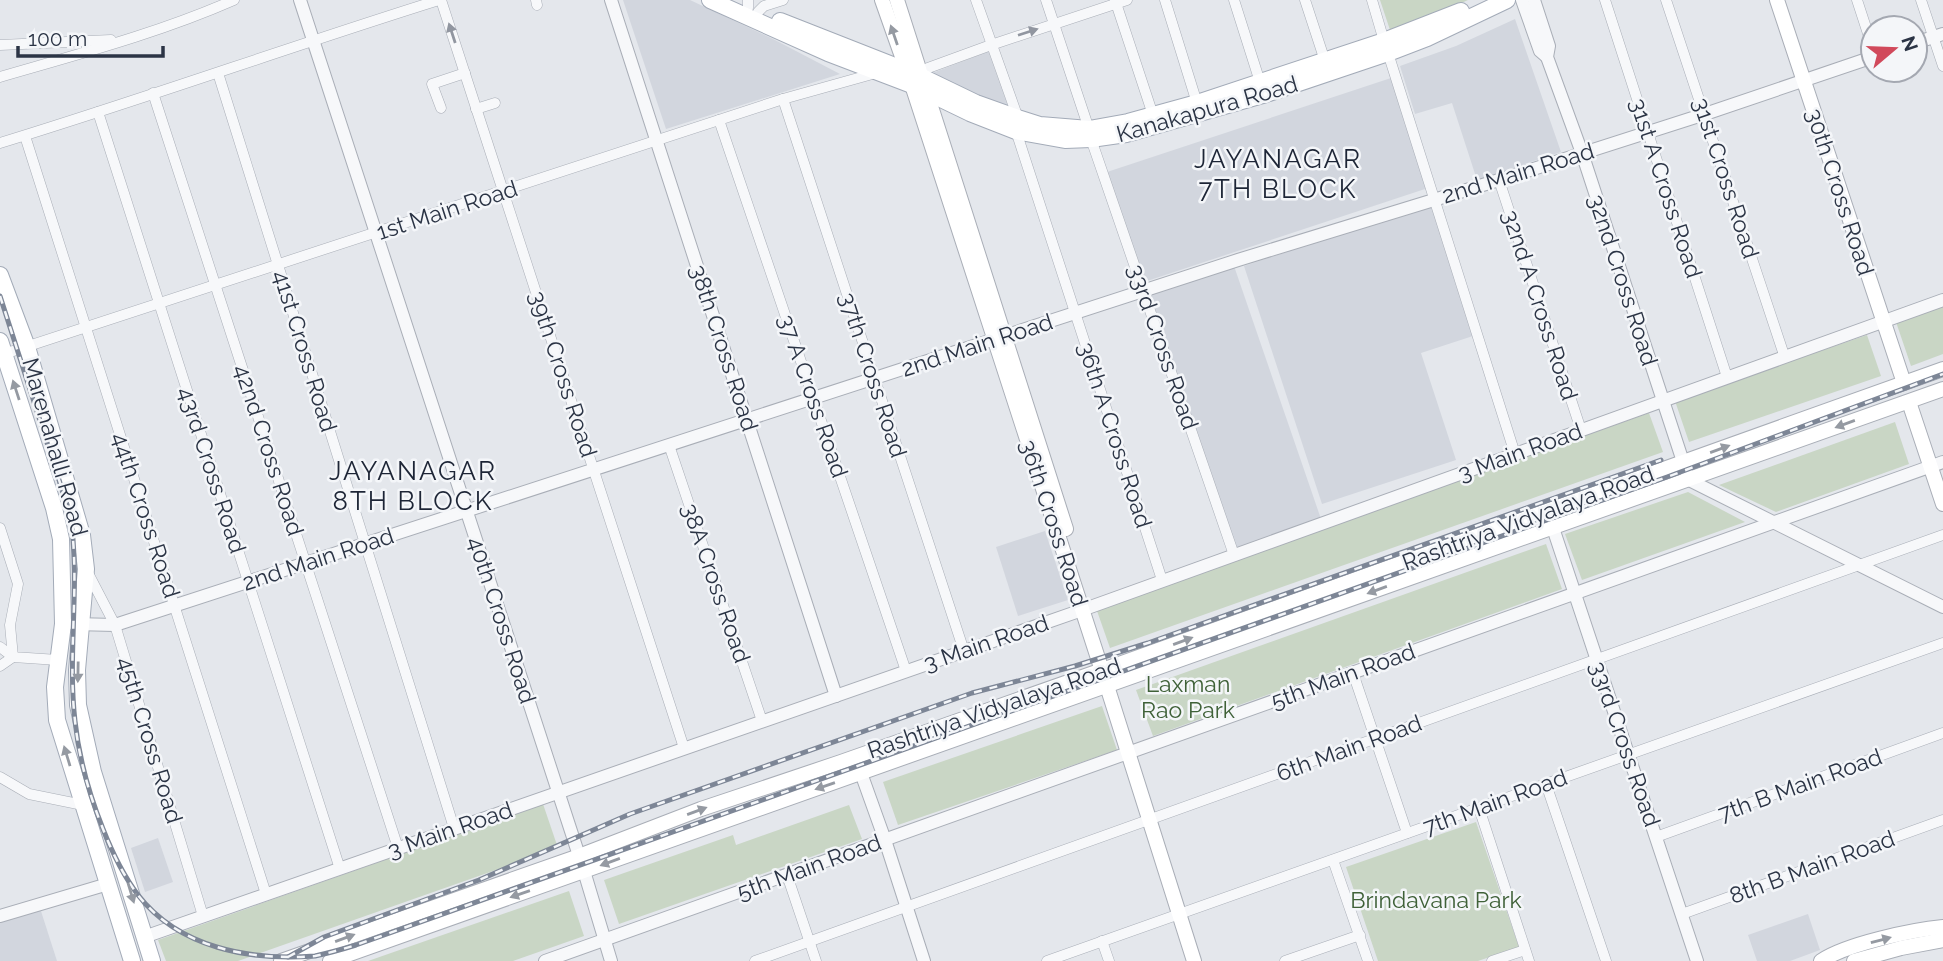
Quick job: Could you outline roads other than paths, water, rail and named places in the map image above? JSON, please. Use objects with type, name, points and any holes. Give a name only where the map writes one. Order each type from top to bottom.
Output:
[{"type":"main road","name":"Kanakapura Road","points":[[710,0],[828,53],[881,67]]},
{"type":"main road","name":"Kanakapura Road","points":[[730,0],[916,81],[970,113],[1017,125],[1040,125],[1090,134],[1126,134],[1266,94],[1386,47],[1483,0]]},
{"type":"main road","points":[[882,0],[916,81]]},
{"type":"main road","points":[[897,0],[916,81]]},
{"type":"main road","name":"Kanakapura Road","points":[[1090,134],[1197,103],[1325,61],[1427,38],[1507,0]]},
{"type":"main road","name":"30th Cross Road","points":[[1777,0],[1903,383]]},
{"type":"main road","name":"36th Cross Road","points":[[916,81],[1111,684],[1183,913],[1194,961]]},
{"type":"main road","name":"Marenahalli Road","points":[[0,275],[27,347],[82,535],[86,569],[77,670],[78,705],[93,772],[152,961]]},
{"type":"main road","name":"Marenahalli Road","points":[[1,350],[54,508],[61,539],[63,624],[55,687],[57,720],[132,961]]},
{"type":"main road","name":"Rashtriya Vidyalaya Road","points":[[281,961],[579,856],[701,809],[1106,669],[1943,369]]},
{"type":"main road","name":"Rashtriya Vidyalaya Road","points":[[330,961],[1943,389]]},
{"type":"main road","points":[[1909,402],[1937,464],[1943,504]]},
{"type":"main road","name":"36th Cross Road","points":[[1183,913],[1203,961]]},
{"type":"main road","points":[[1821,961],[1852,947],[1943,927]]},
{"type":"main road","points":[[1854,961],[1943,940]]},
{"type":"street","points":[[0,77],[199,16],[234,0]]},
{"type":"street","name":"40th Cross Road","points":[[300,0],[611,961]]},
{"type":"street","points":[[0,143],[218,73],[313,39],[440,0]]},
{"type":"street","name":"39th Cross Road","points":[[440,0],[684,748]]},
{"type":"street","name":"38th Cross Road","points":[[611,0],[836,696]]},
{"type":"street","points":[[751,7],[783,0]]},
{"type":"street","name":"36th A Cross Road","points":[[976,0],[1162,580]]},
{"type":"street","name":"33rd Cross Road","points":[[1046,0],[1234,555]]},
{"type":"street","points":[[916,81],[928,68],[1127,0]]},
{"type":"street","points":[[1165,0],[1197,103]]},
{"type":"street","points":[[1234,0],[1260,82]]},
{"type":"street","points":[[1306,0],[1325,61]]},
{"type":"street","points":[[1372,0],[1516,454]]},
{"type":"street","points":[[1522,0],[1540,51],[1547,57]]},
{"type":"street","name":"32nd Cross Road","points":[[1534,0],[1549,46],[1547,57],[1582,153],[1689,480]]},
{"type":"street","name":"31st A Cross Road","points":[[1605,0],[1727,377]]},
{"type":"street","name":"31st Cross Road","points":[[1666,0],[1784,355]]},
{"type":"street","points":[[1922,0],[1938,35],[1943,66]]},
{"type":"street","points":[[1116,2],[1153,115]]},
{"type":"street","points":[[0,45],[125,40]]},
{"type":"street","name":"2nd Main Road","points":[[80,624],[115,625],[1075,313],[1704,114],[1859,62]]},
{"type":"street","name":"1st Main Road","points":[[1,350],[27,347],[881,67]]},
{"type":"street","name":"41st Cross Road","points":[[218,73],[454,828]]},
{"type":"street","points":[[441,108],[432,84],[465,73]]},
{"type":"street","name":"42nd Cross Road","points":[[153,93],[398,848]]},
{"type":"street","name":"37th Cross Road","points":[[783,99],[964,651]]},
{"type":"street","points":[[476,109],[495,103]]},
{"type":"street","name":"43rd Cross Road","points":[[97,112],[340,869]]},
{"type":"street","name":"37 A Cross Road","points":[[719,120],[906,671]]},
{"type":"street","name":"44th Cross Road","points":[[25,135],[266,894]]},
{"type":"street","name":"32nd A Cross Road","points":[[1499,180],[1581,429]]},
{"type":"street","name":"3 Main Road","points":[[144,937],[1086,608],[1943,300]]},
{"type":"street","name":"38A Cross Road","points":[[669,445],[762,721]]},
{"type":"street","name":"5th Main Road","points":[[545,961],[1937,464]]},
{"type":"street","points":[[1689,480],[1943,607]]},
{"type":"street","points":[[0,528],[18,584],[10,625],[13,657]]},
{"type":"street","name":"33rd Cross Road","points":[[1552,528],[1697,961]]},
{"type":"street","name":"6th Main Road","points":[[755,961],[1943,535]]},
{"type":"street","name":"45th Cross Road","points":[[86,569],[115,625],[203,916]]},
{"type":"street","points":[[63,624],[80,624]]},
{"type":"street","name":"7th Main Road","points":[[1047,961],[1943,643]]},
{"type":"street","points":[[0,647],[13,657],[58,660]]},
{"type":"street","points":[[0,666],[13,657]]},
{"type":"street","points":[[1353,673],[1407,834]]},
{"type":"street","name":"7th B Main Road","points":[[1656,837],[1943,733]]},
{"type":"street","points":[[861,773],[924,961]]},
{"type":"street","points":[[0,777],[29,794],[83,805]]},
{"type":"street","points":[[1546,784],[1606,961]]},
{"type":"street","points":[[1479,808],[1529,961]]},
{"type":"street","name":"8th B Main Road","points":[[1682,914],[1943,820]]},
{"type":"street","points":[[1333,860],[1368,961]]},
{"type":"street","points":[[787,875],[816,961]]},
{"type":"street","points":[[0,916],[108,884]]},
{"type":"street","points":[[1285,961],[1360,935]]},
{"type":"street","points":[[1102,941],[1109,961]]},
{"type":"street","points":[[1492,961],[1525,950]]},
{"type":"railway","points":[[0,296],[70,514],[74,566],[72,669],[75,721],[85,776],[114,855],[138,895],[174,928],[195,939],[241,953],[290,957],[315,956],[356,945],[1667,477],[1943,374]]},
{"type":"railway","points":[[288,957],[324,937],[479,880],[630,814],[972,693],[1075,666],[1148,643],[1661,460]]},
{"type":"district","name":"JAYANAGAR 7TH BLOCK","points":[[1278,174]]},
{"type":"district","name":"JAYANAGAR 8TH BLOCK","points":[[413,486]]},
{"type":"park label","name":"Laxman Rao Park","points":[[1188,697]]},
{"type":"park label","name":"Brindavana Park","points":[[1436,900]]}]
